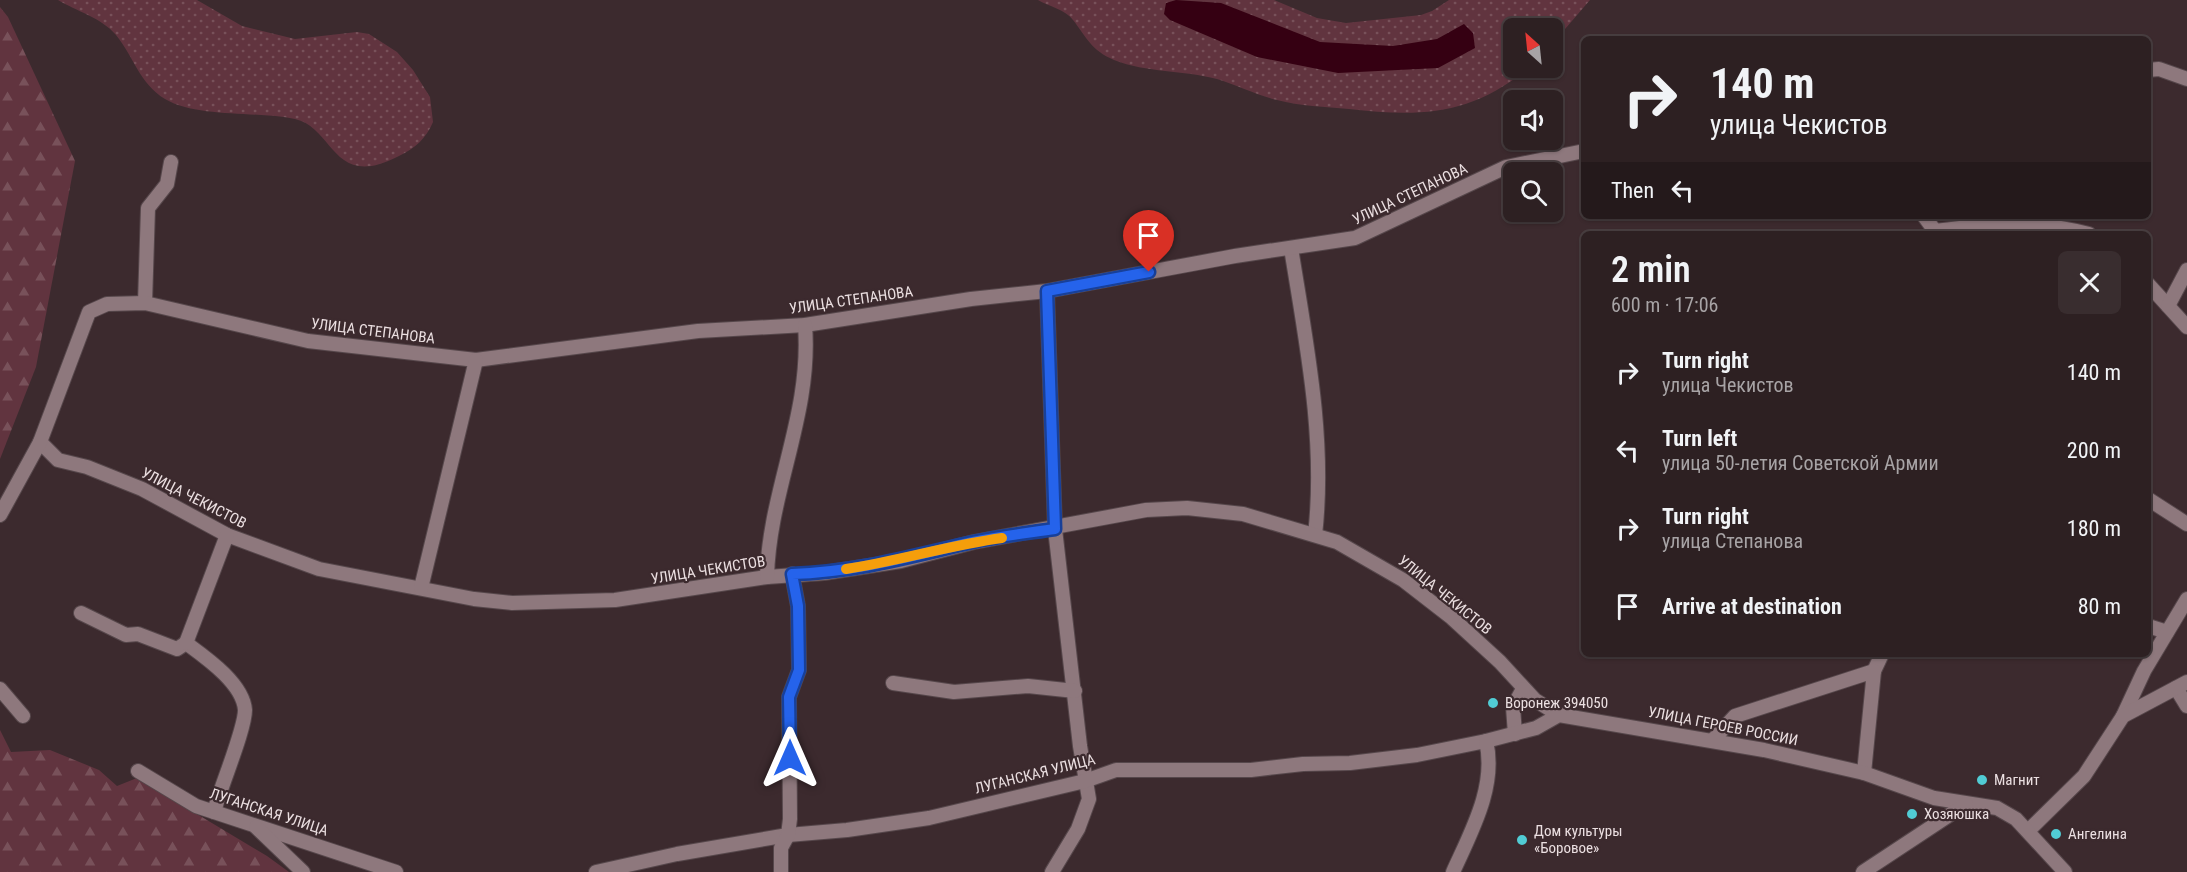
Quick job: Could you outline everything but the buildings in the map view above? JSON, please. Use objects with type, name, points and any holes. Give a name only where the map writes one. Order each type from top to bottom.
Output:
[{"type":"street","points":[[2151,70],[2159,69],[2187,79]]},
{"type":"street","name":"УЛИЦА СТЕПАНОВА","points":[[40,442],[89,312],[107,304],[145,303],[308,341],[476,360],[698,331],[805,325],[971,299],[1047,291],[1355,238],[1506,167],[1581,153]]},
{"type":"street","points":[[145,303],[148,208],[167,184],[171,162]]},
{"type":"street","points":[[1943,231],[2002,222],[2050,224],[2077,231]]},
{"type":"street","points":[[1291,248],[1314,397],[1318,515],[1316,535]]},
{"type":"street","points":[[2168,306],[2187,270]]},
{"type":"street","points":[[2151,287],[2187,327]]},
{"type":"street","points":[[1047,291],[1055,529],[1089,799],[1077,829],[1052,872]]},
{"type":"street","points":[[767,577],[768,546],[804,395],[807,354],[805,325]]},
{"type":"street","points":[[421,588],[476,360]]},
{"type":"street","points":[[0,515],[40,442],[58,460]]},
{"type":"street","points":[[23,471],[44,459],[58,460]]},
{"type":"street","name":"УЛИЦА ЧЕКИСТОВ","points":[[58,460],[87,467],[142,489],[227,535],[319,568],[474,599],[512,603],[615,600],[767,577],[824,573],[901,561],[974,542],[1055,529],[1146,510],[1187,508],[1243,514],[1316,535],[1371,560],[1403,580],[1460,625],[1500,662],[1535,700],[1559,715]]},
{"type":"street","points":[[2151,501],[2187,524]]},
{"type":"street","points":[[81,613],[126,635],[138,634],[177,649],[186,643],[227,535]]},
{"type":"street","points":[[781,872],[782,848],[788,835],[790,819],[789,697],[799,670],[798,606],[792,574]]},
{"type":"street","points":[[2028,831],[2084,776],[2123,716],[2167,632],[2182,620],[2187,599]]},
{"type":"street","points":[[2151,627],[2167,632]]},
{"type":"street","points":[[186,643],[220,668],[243,704],[245,712],[214,812]]},
{"type":"street","points":[[1864,773],[1874,670],[1880,657]]},
{"type":"street","points":[[1713,740],[1735,716],[1874,670]]},
{"type":"street","points":[[1838,681],[1864,684],[1872,691]]},
{"type":"street","points":[[893,683],[954,692],[1028,686],[1075,691]]},
{"type":"street","points":[[2123,716],[2181,685],[2187,706]]},
{"type":"street","points":[[0,689],[24,716]]},
{"type":"street","points":[[1515,734],[1513,706],[1523,689]]},
{"type":"street","points":[[1453,872],[1479,816],[1490,759],[1486,741],[1536,728],[1559,715]]},
{"type":"street","name":"УЛИЦА ГЕРОЕВ РОССИИ","points":[[1559,715],[1713,740],[1864,773],[1934,798],[1997,808],[2016,819],[2065,872]]},
{"type":"street","name":"ЛУГАНСКАЯ УЛИЦА","points":[[596,872],[788,835],[847,831],[929,818],[1085,781],[1116,770],[1251,770],[1303,764],[1350,763],[1417,755],[1486,741]]},
{"type":"street","name":"ЛУГАНСКАЯ УЛИЦА","points":[[138,771],[195,806],[250,822],[396,872]]},
{"type":"street","points":[[1863,872],[1966,804]]},
{"type":"street","points":[[250,822],[303,872]]},
{"type":"green space","points":[[58,0],[197,0],[242,26],[295,39],[357,32],[369,34],[397,52],[413,70],[430,97],[433,122],[415,146],[399,156],[377,165],[360,166],[347,162],[319,134],[308,125],[295,119],[210,112],[178,105],[165,99],[149,85],[122,43],[110,29],[96,19]]},
{"type":"green space","points":[[1038,0],[1274,0],[1317,18],[1346,23],[1421,15],[1449,0],[1590,0],[1563,31],[1563,18],[1503,18],[1503,78],[1515,78],[1507,84],[1486,96],[1443,110],[1398,113],[1295,104],[1269,98],[1217,79],[1127,64],[1100,52],[1070,17]]},
{"type":"green space","points":[[0,7],[8,17],[75,161],[36,367],[0,459]]},
{"type":"green space","points":[[0,730],[11,752],[50,750],[99,770],[117,786],[137,778],[267,856],[289,872],[0,872]]},
{"type":"shaded area","points":[[1176,0],[1221,3],[1320,42],[1393,46],[1437,39],[1464,24],[1473,33],[1475,48],[1438,68],[1338,73],[1257,57],[1170,20],[1164,14],[1166,3]]},
{"type":"slow traffic","points":[[846,569],[901,561],[974,542],[1002,538]]},
{"type":"place","name":"Воронеж 394050","points":[[1493,703]]},
{"type":"place","name":"Магнит","points":[[1982,780]]},
{"type":"place","name":"Хозяюшка","points":[[1912,814]]},
{"type":"place","name":"Ангелина","points":[[2056,834]]},
{"type":"place","name":"Дом культуры «Боровое»","points":[[1522,840]]},
{"type":"route","points":[[790,758],[789,697],[799,670],[798,606],[792,574],[824,573],[901,561],[974,542],[1055,529],[1047,291],[1149,272]]}]
